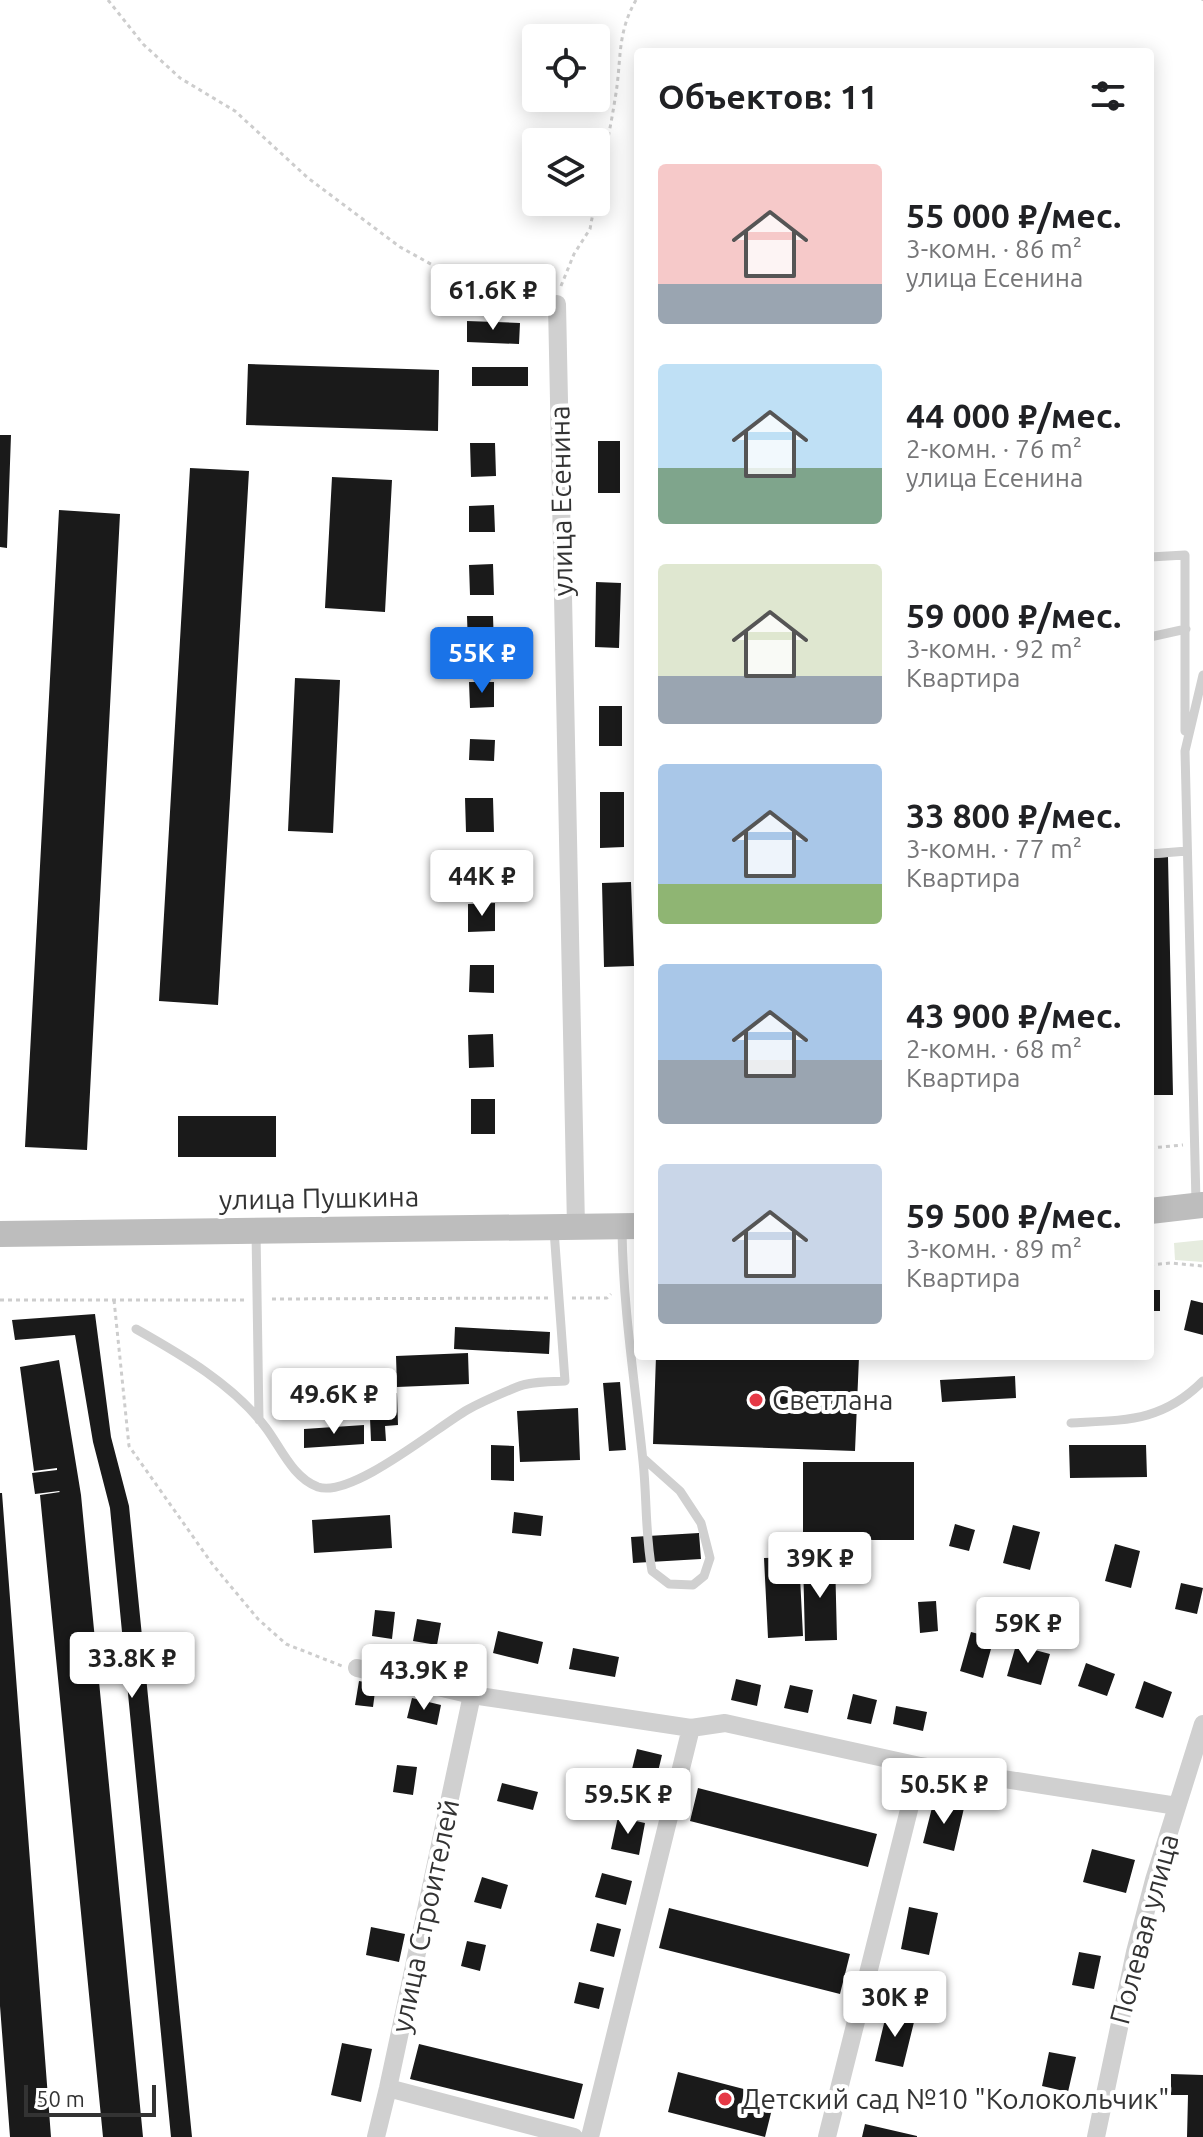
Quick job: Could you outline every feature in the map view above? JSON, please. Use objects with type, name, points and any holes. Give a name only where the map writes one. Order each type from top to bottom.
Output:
[{"type":"main road","points":[[1154,1211],[1199,1206]]},
{"type":"main road","name":"улица Пушкина","points":[[0,1234],[630,1226]]},
{"type":"street","name":"улица Есенина","points":[[557,304],[565,1227]]},
{"type":"street","points":[[357,1668],[472,1695],[691,1728],[725,1723],[920,1766],[1177,1806]]},
{"type":"street","name":"улица Строителей","points":[[376,2137],[472,1695]]},
{"type":"street","name":"Полевая улица","points":[[1096,2137],[1135,1952],[1203,1724]]},
{"type":"street","points":[[590,2137],[691,1728]]},
{"type":"street","points":[[827,2137],[920,1766]]},
{"type":"street","points":[[388,2088],[574,2137]]},
{"type":"lane","points":[[1154,557],[1185,555],[1187,851],[1194,1144],[1199,1206]]},
{"type":"lane","points":[[1154,636],[1186,629]]},
{"type":"lane","points":[[1185,751],[1203,675]]},
{"type":"lane","points":[[1154,854],[1187,851]]},
{"type":"lane","points":[[630,1226],[623,1283],[643,1458],[646,1543],[652,1571],[669,1584],[693,1585],[704,1576],[710,1558],[701,1523],[680,1491],[643,1458]]},
{"type":"lane","points":[[136,1329],[229,1390],[259,1420],[298,1474],[320,1488],[348,1484],[398,1457],[466,1411],[521,1385],[565,1381],[561,1298],[565,1227]]},
{"type":"lane","points":[[256,1231],[259,1420]]},
{"type":"lane","points":[[1071,1423],[1134,1419],[1164,1411],[1203,1381]]},
{"type":"path","points":[[108,0],[143,44],[180,78],[235,111],[308,178],[400,247],[465,283],[537,304],[557,304],[563,279],[590,229],[593,216]]},
{"type":"path","points":[[610,128],[620,45],[627,16],[636,0]]},
{"type":"path","points":[[1154,1148],[1194,1144]]},
{"type":"path","points":[[1154,1265],[1203,1266]]},
{"type":"path","points":[[0,1300],[607,1298],[623,1283]]},
{"type":"path","points":[[114,1300],[129,1446],[213,1565],[258,1619],[286,1644],[337,1665],[357,1668]]},
{"type":"shaded area","points":[[1203,1240],[1203,1262],[1175,1260],[1174,1243]]},
{"type":"building","points":[[467,321],[520,323],[519,344],[467,342]]},
{"type":"building","points":[[248,364],[439,370],[438,431],[246,425]]},
{"type":"building","points":[[472,367],[528,367],[528,386],[472,386]]},
{"type":"building","points":[[0,435],[11,435],[7,548],[0,547]]},
{"type":"building","points":[[598,441],[620,441],[620,493],[598,493]]},
{"type":"building","points":[[470,443],[495,443],[496,476],[471,477]]},
{"type":"building","points":[[190,468],[249,471],[218,1005],[159,1001]]},
{"type":"building","points":[[332,477],[392,480],[385,612],[325,608]]},
{"type":"building","points":[[494,505],[495,532],[469,532],[469,506]]},
{"type":"building","points":[[59,510],[120,514],[87,1150],[25,1147]]},
{"type":"building","points":[[493,564],[494,595],[470,595],[469,565]]},
{"type":"building","points":[[596,582],[621,583],[619,648],[595,647]]},
{"type":"building","points":[[467,616],[493,616],[494,646],[468,646]]},
{"type":"building","points":[[295,678],[340,680],[333,833],[288,831]]},
{"type":"building","points":[[469,682],[494,682],[494,707],[470,708]]},
{"type":"building","points":[[599,706],[622,706],[622,746],[599,746]]},
{"type":"building","points":[[470,739],[495,740],[494,761],[469,760]]},
{"type":"building","points":[[600,792],[624,792],[624,847],[600,848]]},
{"type":"building","points":[[465,798],[493,798],[494,832],[466,832]]},
{"type":"building","points":[[1168,857],[1173,1095],[1154,1095],[1154,858]]},
{"type":"building","points":[[631,882],[634,966],[604,967],[602,883]]},
{"type":"building","points":[[495,903],[495,931],[468,932],[468,904]]},
{"type":"building","points":[[470,965],[494,965],[494,993],[469,992]]},
{"type":"building","points":[[493,1034],[494,1067],[469,1068],[468,1035]]},
{"type":"building","points":[[471,1099],[495,1099],[495,1134],[471,1134]]},
{"type":"building","points":[[178,1116],[276,1116],[276,1157],[178,1157]]},
{"type":"building","points":[[1154,1290],[1160,1290],[1160,1311],[1154,1311]]},
{"type":"building","points":[[1191,1300],[1203,1303],[1203,1335],[1184,1330]]},
{"type":"building","points":[[95,1314],[111,1437],[129,1506],[192,2137],[171,2137],[110,1508],[93,1442],[75,1335],[15,1340],[12,1320]]},
{"type":"building","points":[[455,1327],[550,1332],[549,1354],[454,1349]]},
{"type":"building","points":[[468,1353],[469,1384],[397,1387],[396,1356]]},
{"type":"building","points":[[59,1360],[81,1495],[143,2137],[103,2137],[40,1495],[60,1492],[35,1494],[32,1473],[57,1468],[34,1471],[20,1367]]},
{"type":"building","name":"Светлана","points":[[656,1360],[859,1360],[855,1451],[653,1444]]},
{"type":"building","points":[[1015,1376],[1016,1398],[942,1402],[940,1380]]},
{"type":"building","points":[[620,1382],[626,1450],[609,1451],[603,1383]]},
{"type":"building","points":[[397,1393],[398,1425],[385,1426],[386,1441],[371,1441],[369,1395]]},
{"type":"building","points":[[578,1408],[580,1460],[520,1462],[517,1411]]},
{"type":"building","points":[[364,1425],[364,1444],[304,1448],[304,1429]]},
{"type":"building","points":[[491,1445],[514,1446],[514,1481],[491,1480]]},
{"type":"building","points":[[1069,1445],[1146,1445],[1147,1477],[1070,1478]]},
{"type":"building","points":[[803,1462],[914,1462],[914,1540],[803,1540]]},
{"type":"building","points":[[0,1493],[51,2137],[10,2137],[0,2006]]},
{"type":"building","points":[[514,1512],[543,1516],[541,1536],[512,1533]]},
{"type":"building","points":[[390,1515],[392,1548],[314,1553],[312,1520]]},
{"type":"building","points":[[955,1524],[975,1530],[969,1551],[949,1546]]},
{"type":"building","points":[[1013,1525],[1040,1532],[1030,1570],[1003,1563]]},
{"type":"building","points":[[699,1533],[701,1559],[633,1563],[631,1537]]},
{"type":"building","points":[[1115,1544],[1140,1551],[1131,1588],[1105,1581]]},
{"type":"building","points":[[799,1557],[803,1636],[768,1638],[764,1558]]},
{"type":"building","points":[[835,1558],[837,1640],[805,1641],[803,1559]]},
{"type":"building","points":[[1181,1583],[1203,1588],[1197,1614],[1175,1609]]},
{"type":"building","points":[[936,1601],[938,1631],[920,1633],[918,1602]]},
{"type":"building","points":[[375,1610],[395,1612],[392,1639],[372,1636]]},
{"type":"building","points":[[417,1619],[441,1623],[437,1645],[413,1641]]},
{"type":"building","points":[[498,1631],[543,1642],[538,1664],[493,1653]]},
{"type":"building","points":[[971,1632],[994,1638],[983,1678],[960,1671]]},
{"type":"building","points":[[1016,1645],[1050,1654],[1041,1685],[1007,1676]]},
{"type":"building","points":[[573,1648],[619,1657],[615,1677],[569,1669]]},
{"type":"building","points":[[1086,1663],[1115,1674],[1107,1696],[1078,1686]]},
{"type":"building","points":[[736,1679],[761,1685],[757,1706],[731,1700]]},
{"type":"building","points":[[359,1681],[376,1684],[373,1707],[355,1705]]},
{"type":"building","points":[[1144,1681],[1172,1692],[1163,1718],[1135,1708]]},
{"type":"building","points":[[790,1685],[813,1690],[808,1713],[784,1708]]},
{"type":"building","points":[[853,1694],[877,1700],[871,1724],[847,1719]]},
{"type":"building","points":[[412,1698],[441,1705],[437,1725],[407,1718]]},
{"type":"building","points":[[896,1706],[927,1712],[923,1731],[893,1724]]},
{"type":"building","points":[[637,1749],[662,1755],[656,1780],[631,1773]]},
{"type":"building","points":[[397,1765],[417,1767],[413,1795],[393,1792]]},
{"type":"building","points":[[502,1783],[538,1792],[533,1810],[497,1801]]},
{"type":"building","points":[[698,1788],[877,1834],[868,1867],[690,1821]]},
{"type":"building","points":[[934,1800],[964,1808],[954,1851],[923,1843]]},
{"type":"building","points":[[618,1817],[645,1823],[639,1855],[611,1849]]},
{"type":"building","points":[[1092,1849],[1135,1860],[1126,1893],[1083,1882]]},
{"type":"building","points":[[602,1873],[632,1881],[626,1905],[595,1897]]},
{"type":"building","points":[[482,1877],[508,1885],[501,1909],[474,1902]]},
{"type":"building","points":[[909,1907],[938,1913],[929,1955],[901,1949]]},
{"type":"building","points":[[669,1908],[850,1954],[840,1994],[659,1948]]},
{"type":"building","points":[[597,1923],[621,1929],[614,1957],[590,1951]]},
{"type":"building","points":[[371,1927],[405,1934],[399,1962],[366,1955]]},
{"type":"building","points":[[467,1941],[486,1945],[480,1971],[461,1966]]},
{"type":"building","points":[[1079,1952],[1101,1956],[1094,1989],[1072,1985]]},
{"type":"building","points":[[579,1982],[604,1988],[599,2009],[574,2003]]},
{"type":"building","points":[[887,2011],[915,2018],[903,2067],[875,2061]]},
{"type":"building","points":[[342,2043],[372,2049],[361,2102],[331,2095]]},
{"type":"building","points":[[419,2044],[583,2084],[574,2119],[410,2079]]},
{"type":"building","points":[[1049,2052],[1076,2057],[1068,2092],[1042,2086]]},
{"type":"building","points":[[678,2072],[775,2097],[765,2137],[668,2112]]},
{"type":"building","points":[[1171,2074],[1203,2075],[1203,2137],[1187,2137],[1188,2095],[1171,2095]]},
{"type":"building","points":[[865,2124],[917,2136],[917,2137],[862,2137]]},
{"type":"place","name":"Светлана","points":[[756,1400]]},
{"type":"place","name":"Детский сад №10 \"Колокольчик\"","points":[[725,2099]]}]
